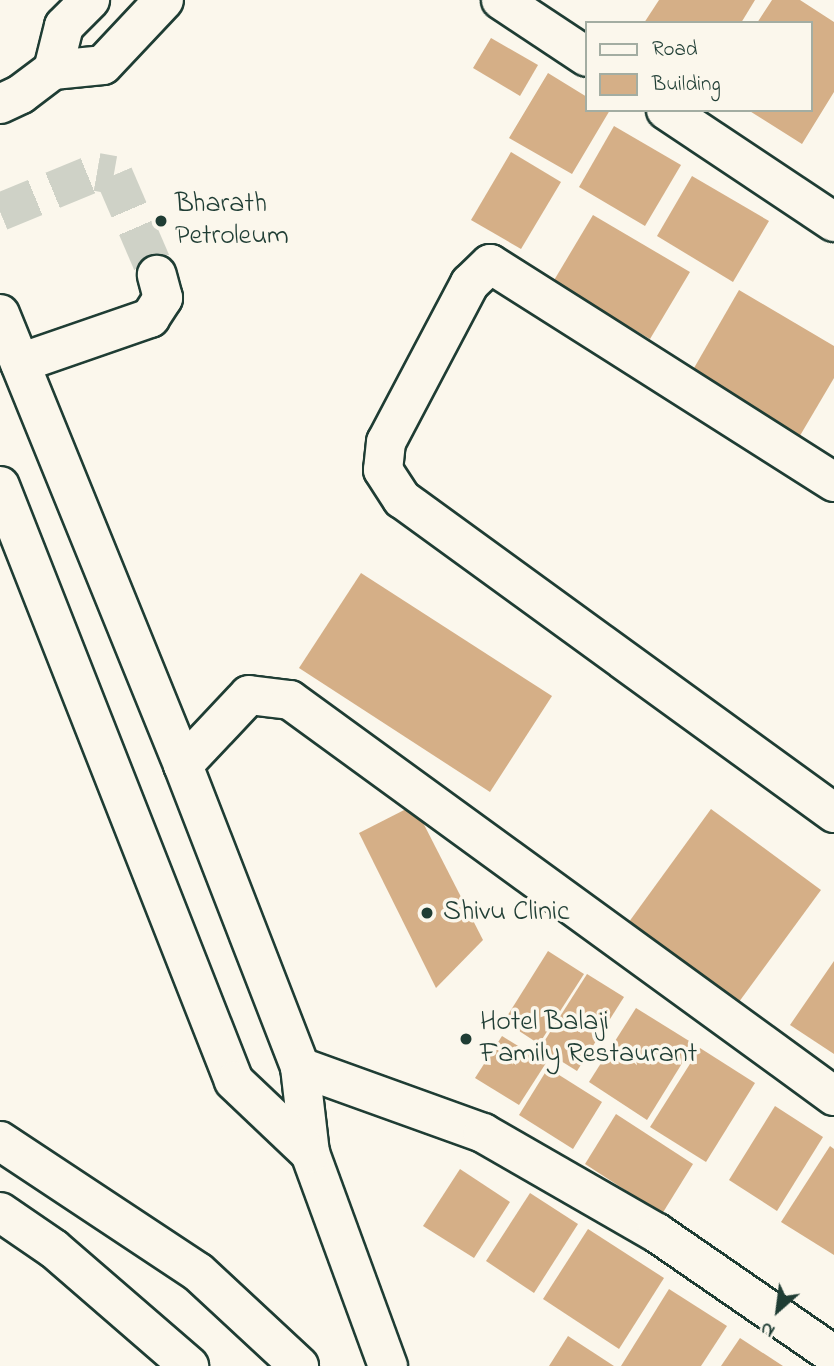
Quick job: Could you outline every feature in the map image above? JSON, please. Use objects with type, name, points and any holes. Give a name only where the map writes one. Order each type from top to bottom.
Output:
[{"type":"street","points":[[53,70],[64,26],[90,0]]},
{"type":"street","points":[[0,104],[22,94],[53,70],[103,65],[164,0]]},
{"type":"street","points":[[501,0],[586,56]]},
{"type":"street","points":[[669,112],[834,222]]},
{"type":"street","points":[[834,482],[490,264],[470,283],[386,442],[383,470],[402,499],[834,813]]},
{"type":"street","points":[[20,363],[150,318],[159,310],[163,298],[157,275]]},
{"type":"street","points":[[0,314],[183,765],[300,1067],[310,1153],[388,1366]]},
{"type":"street","points":[[0,485],[234,1081],[310,1153]]},
{"type":"street","points":[[183,765],[249,695],[290,700],[834,1096]]},
{"type":"street","points":[[300,1067],[483,1133],[657,1233],[834,1354]]},
{"type":"street","points":[[0,1142],[198,1272],[299,1366]]},
{"type":"street","points":[[0,1212],[54,1249],[190,1366]]},
{"type":"building","points":[[659,0],[755,0],[742,21],[645,21]]},
{"type":"building","points":[[772,0],[800,0],[834,22],[834,92],[802,144],[751,112],[813,112],[813,21],[758,21]]},
{"type":"building","points":[[491,38],[538,65],[520,96],[473,68]]},
{"type":"building","points":[[548,73],[586,96],[586,112],[609,112],[572,174],[509,138]]},
{"type":"building","points":[[614,126],[681,165],[645,226],[579,187]]},
{"type":"building","points":[[511,152],[561,182],[521,249],[471,220]]},
{"type":"building","points":[[692,176],[769,221],[733,282],[657,236]]},
{"type":"building","points":[[593,215],[690,272],[650,339],[553,282]]},
{"type":"building","points":[[739,290],[834,346],[834,378],[798,439],[690,375]]},
{"type":"building","points":[[361,573],[552,696],[490,792],[299,668]]},
{"type":"building","points":[[414,805],[483,940],[436,988],[359,833]]},
{"type":"building","points":[[711,809],[821,890],[736,1006],[626,926]]},
{"type":"building","points":[[548,951],[584,974],[539,1044],[504,1021]]},
{"type":"building","points":[[834,961],[834,1054],[790,1025]]},
{"type":"building","points":[[587,974],[624,997],[577,1071],[540,1048]]},
{"type":"building","points":[[636,1008],[694,1044],[647,1120],[589,1082]]},
{"type":"building","points":[[502,1036],[546,1063],[519,1105],[475,1078]]},
{"type":"building","points":[[700,1048],[755,1083],[706,1162],[650,1127]]},
{"type":"building","points":[[548,1068],[602,1102],[573,1149],[519,1115]]},
{"type":"building","points":[[775,1106],[823,1137],[777,1211],[729,1180]]},
{"type":"building","points":[[616,1114],[693,1164],[662,1214],[585,1164]]},
{"type":"building","points":[[830,1146],[834,1149],[834,1255],[781,1222]]},
{"type":"building","points":[[460,1169],[510,1202],[474,1258],[423,1226]]},
{"type":"building","points":[[530,1193],[578,1224],[534,1293],[486,1261]]},
{"type":"building","points":[[588,1229],[664,1278],[619,1349],[543,1299]]},
{"type":"building","points":[[669,1289],[727,1326],[701,1366],[621,1366]]},
{"type":"building","points":[[568,1336],[614,1366],[549,1366]]},
{"type":"building","points":[[740,1338],[783,1366],[721,1366]]},
{"type":"tunnel","points":[[0,212],[97,172],[114,175],[157,275]]},
{"type":"place","name":"Bharath Petroleum","points":[[161,221]]},
{"type":"place","name":"Shivu Clinic","points":[[427,913]]},
{"type":"place","name":"Hotel Balaji Family Restaurant","points":[[466,1039]]}]
